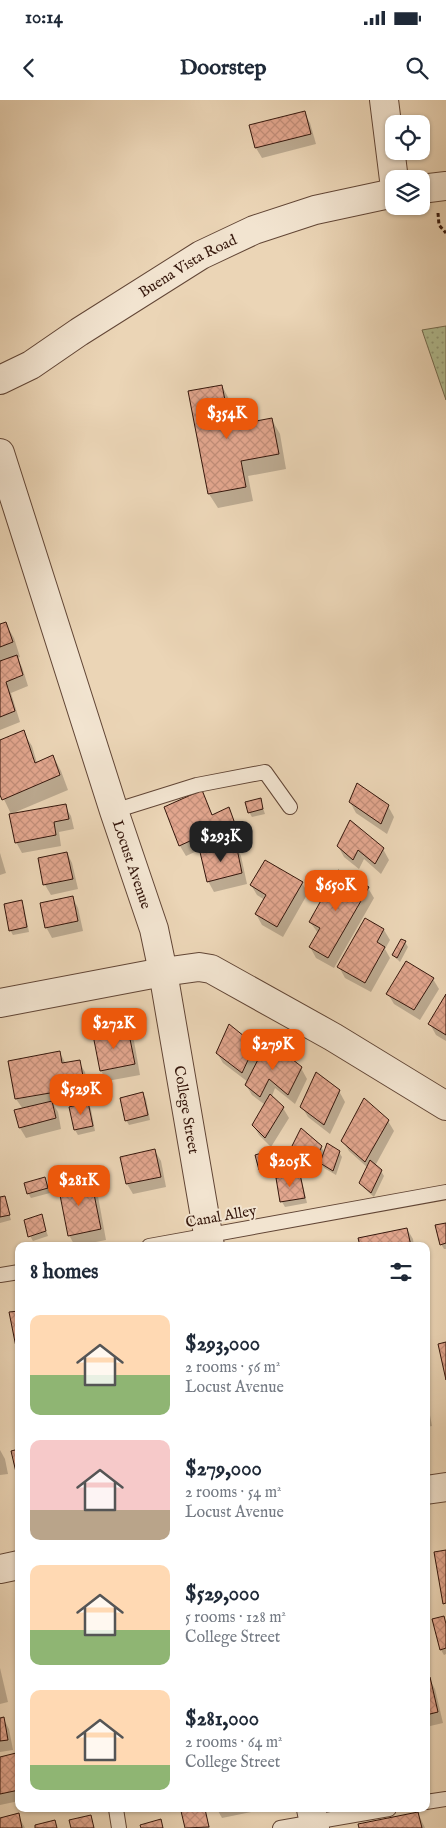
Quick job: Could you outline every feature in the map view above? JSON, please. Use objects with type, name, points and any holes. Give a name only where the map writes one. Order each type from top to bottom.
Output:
[{"type":"street","points":[[384,100],[393,170]]},
{"type":"street","points":[[430,188],[446,186]]},
{"type":"street","name":"Buena Vista Road","points":[[0,380],[31,365],[201,255],[254,230],[315,210],[385,195]]},
{"type":"street","name":"Locust Avenue","points":[[0,453],[114,811],[154,929],[164,972]]},
{"type":"street","points":[[0,1003],[164,972],[199,967],[211,969],[333,1037],[446,1106]]},
{"type":"street","name":"College Street","points":[[164,972],[209,1241]]},
{"type":"street","points":[[430,1489],[446,1487]]},
{"type":"street","points":[[0,1569],[15,1567]]},
{"type":"lane","points":[[114,811],[197,785],[265,772],[290,807]]},
{"type":"lane","name":"Canal Alley","points":[[209,1241],[446,1192]]},
{"type":"lane","points":[[0,1275],[15,1273]]},
{"type":"lane","points":[[430,1801],[446,1799]]},
{"type":"lane","points":[[116,1812],[119,1828]]},
{"type":"lane","points":[[280,1828],[313,1819],[366,1812]]},
{"type":"green space","points":[[446,326],[446,400],[422,330]]},
{"type":"building","points":[[305,111],[311,134],[255,148],[249,125]]},
{"type":"building","points":[[222,385],[230,426],[272,418],[279,454],[241,461],[246,487],[208,494],[188,391]]},
{"type":"building","points":[[6,622],[13,642],[0,647],[0,624]]},
{"type":"building","points":[[17,655],[23,675],[6,682],[15,711],[0,717],[0,661]]},
{"type":"building","points":[[24,730],[35,763],[53,755],[60,775],[2,800],[0,795],[0,740]]},
{"type":"building","points":[[357,783],[389,805],[381,824],[349,802]]},
{"type":"building","points":[[202,790],[212,815],[229,807],[234,821],[179,846],[164,807]]},
{"type":"building","points":[[261,798],[263,809],[248,813],[245,802]]},
{"type":"building","points":[[66,804],[69,819],[54,822],[56,835],[15,843],[9,814]]},
{"type":"building","points":[[350,820],[384,848],[375,864],[358,850],[353,860],[337,846]]},
{"type":"building","points":[[236,844],[242,873],[207,882],[200,852]]},
{"type":"building","points":[[67,852],[73,879],[43,885],[38,858]]},
{"type":"building","points":[[265,860],[303,882],[277,927],[255,914],[266,895],[250,885]]},
{"type":"building","points":[[338,870],[369,887],[328,958],[309,947],[320,928],[309,922]]},
{"type":"building","points":[[73,896],[78,921],[45,928],[40,903]]},
{"type":"building","points":[[22,900],[27,927],[9,931],[4,904]]},
{"type":"building","points":[[365,918],[384,929],[377,942],[385,947],[365,983],[337,967]]},
{"type":"building","points":[[401,939],[406,941],[397,958],[392,955]]},
{"type":"building","points":[[406,961],[434,978],[414,1010],[386,994]]},
{"type":"building","points":[[446,994],[446,1035],[428,1024]]},
{"type":"building","points":[[229,1024],[255,1045],[242,1073],[216,1053]]},
{"type":"building","points":[[128,1029],[135,1064],[100,1071],[93,1035]]},
{"type":"building","points":[[268,1040],[302,1067],[288,1095],[269,1079],[260,1097],[245,1085]]},
{"type":"building","points":[[60,1051],[62,1063],[80,1060],[85,1087],[15,1099],[8,1061]]},
{"type":"building","points":[[316,1072],[340,1090],[324,1125],[300,1107]]},
{"type":"building","points":[[143,1092],[148,1115],[125,1121],[120,1098]]},
{"type":"building","points":[[270,1094],[284,1107],[265,1138],[252,1125]]},
{"type":"building","points":[[364,1098],[389,1120],[365,1162],[341,1141]]},
{"type":"building","points":[[52,1101],[56,1118],[19,1128],[14,1110]]},
{"type":"building","points":[[88,1102],[93,1126],[74,1130],[69,1107]]},
{"type":"building","points":[[301,1128],[322,1146],[312,1166],[291,1148]]},
{"type":"building","points":[[327,1143],[340,1151],[333,1171],[320,1163]]},
{"type":"building","points":[[155,1149],[161,1177],[126,1184],[120,1157]]},
{"type":"building","points":[[275,1149],[278,1164],[259,1170],[255,1155]]},
{"type":"building","points":[[370,1160],[382,1170],[371,1193],[359,1183]]},
{"type":"building","points":[[300,1174],[305,1198],[280,1202],[276,1178]]},
{"type":"building","points":[[45,1177],[48,1188],[27,1194],[24,1183]]},
{"type":"building","points":[[91,1179],[101,1229],[68,1236],[58,1185]]},
{"type":"building","points":[[5,1196],[10,1215],[0,1217],[0,1197]]},
{"type":"building","points":[[42,1214],[46,1231],[28,1237],[24,1220]]},
{"type":"building","points":[[446,1223],[446,1243],[440,1245],[435,1225]]},
{"type":"building","points":[[407,1228],[410,1242],[359,1242],[358,1238]]},
{"type":"building","points":[[15,1311],[15,1342],[9,1312]]},
{"type":"building","points":[[446,1342],[446,1380],[438,1344]]},
{"type":"building","points":[[15,1450],[15,1468],[11,1451]]},
{"type":"building","points":[[446,1550],[446,1603],[443,1604],[434,1552]]},
{"type":"building","points":[[444,1616],[446,1648],[440,1650],[432,1619]]},
{"type":"building","points":[[430,1677],[438,1712],[430,1714]]},
{"type":"building","points":[[4,1717],[8,1740],[0,1741],[0,1718]]},
{"type":"building","points":[[15,1753],[15,1791],[0,1794],[0,1757]]},
{"type":"building","points":[[181,1812],[206,1812],[209,1827],[185,1828]]},
{"type":"building","points":[[418,1812],[422,1828],[359,1828],[358,1824]]},
{"type":"building","points":[[19,1813],[22,1828],[0,1828],[0,1818]]},
{"type":"building","points":[[91,1815],[94,1828],[71,1828],[69,1820]]},
{"type":"building","points":[[161,1819],[163,1828],[141,1828],[140,1825]]},
{"type":"building","points":[[55,1820],[57,1828],[35,1828],[35,1825]]}]
